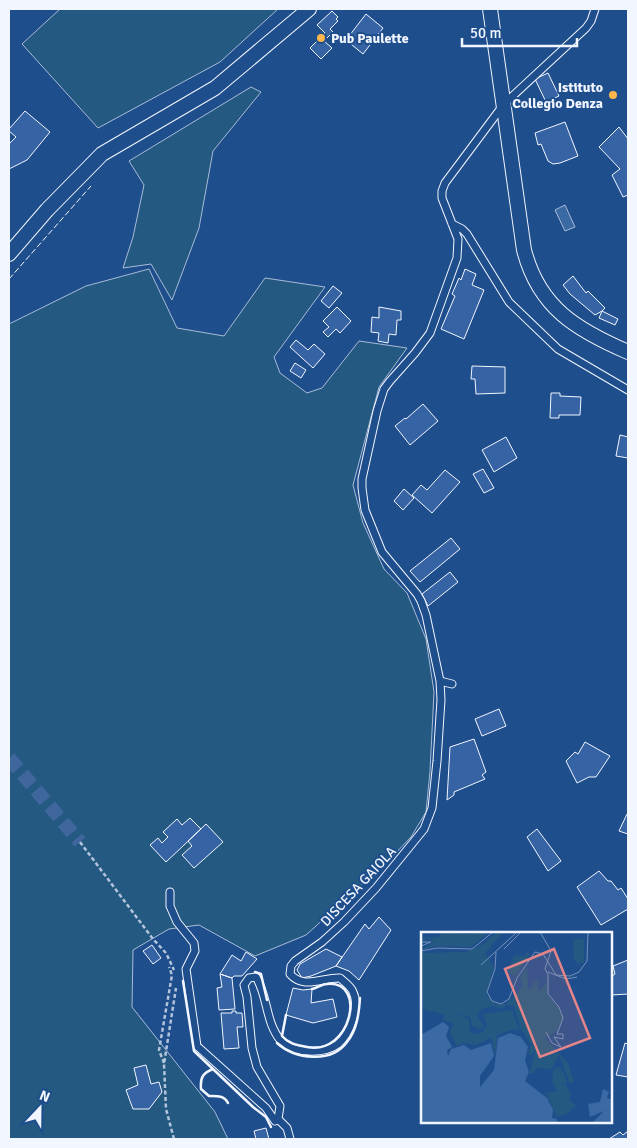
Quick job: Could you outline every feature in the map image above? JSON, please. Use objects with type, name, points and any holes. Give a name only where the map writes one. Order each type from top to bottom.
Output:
[{"type":"street","points":[[9,254],[47,210],[102,154],[215,88],[309,9]]},
{"type":"street","points":[[490,9],[528,267],[547,300],[572,323],[628,352]]},
{"type":"lane","points":[[504,104],[586,28],[591,21],[595,9]]},
{"type":"lane","name":"DISCESA GAIOLA","points":[[278,1119],[280,1106],[257,1067],[252,1048],[244,984],[248,978],[256,977],[268,1018],[286,1045],[302,1051],[322,1050],[336,1046],[348,1031],[353,1020],[355,1002],[353,992],[340,978],[330,977],[312,983],[301,982],[290,974],[291,966],[344,922],[376,888],[424,830],[432,808],[440,708],[440,680],[429,628],[421,601],[411,586],[382,552],[365,510],[362,479],[380,399],[390,381],[430,333],[457,258],[458,239],[442,198],[442,190],[504,104]]},
{"type":"lane","points":[[452,224],[467,234],[509,302],[558,349],[628,390]]},
{"type":"lane","points":[[440,680],[452,684]]},
{"type":"lane","points":[[170,892],[170,906],[177,922],[194,943],[195,951],[186,970],[196,1046],[266,1108],[275,1121],[278,1119],[287,1128],[290,1139]]},
{"type":"path","points":[[80,842],[153,939],[166,953],[177,978]]},
{"type":"path","points":[[164,1064],[159,1050],[172,975],[169,968]]},
{"type":"path","points":[[174,1139],[166,1108],[164,1064],[175,1003],[176,986]]},
{"type":"shaded area","points":[[60,9],[278,9],[220,62],[98,128],[22,44]]},
{"type":"shaded area","points":[[251,87],[261,92],[213,151],[199,228],[172,300],[151,264],[123,268],[133,237],[144,185],[129,161]]},
{"type":"shaded area","points":[[565,205],[575,227],[565,231],[555,210]]},
{"type":"shaded area","points":[[149,269],[177,328],[224,336],[265,278],[325,287],[274,357],[280,373],[307,393],[322,388],[359,341],[407,348],[379,387],[353,485],[363,523],[384,569],[407,593],[426,639],[434,692],[426,812],[411,837],[389,860],[306,935],[255,956],[199,925],[169,929],[133,950],[132,1007],[215,1112],[228,1139],[9,1139],[9,324],[86,286]]},
{"type":"building","points":[[332,11],[338,17],[336,19],[338,21],[330,29],[333,32],[324,41],[332,48],[321,59],[310,48],[325,33],[317,25]]},
{"type":"building","points":[[366,14],[383,28],[363,54],[346,40]]},
{"type":"building","points":[[548,73],[559,96],[546,102],[535,79]]},
{"type":"building","points":[[25,111],[50,132],[27,160],[9,169],[9,144],[16,137],[9,129]]},
{"type":"building","points":[[565,122],[578,156],[553,164],[548,161],[541,144],[538,145],[535,133]]},
{"type":"building","points":[[619,127],[628,139],[628,195],[623,197],[612,175],[620,169],[599,147]]},
{"type":"building","points":[[465,269],[476,274],[472,285],[484,290],[464,339],[441,329],[455,296],[452,294],[459,278],[461,280]]},
{"type":"building","points":[[573,276],[586,293],[588,291],[605,308],[602,311],[595,315],[570,294],[563,285]]},
{"type":"building","points":[[333,286],[342,293],[329,308],[321,301]]},
{"type":"building","points":[[337,307],[351,321],[340,333],[336,329],[328,337],[323,332],[329,327],[323,321]]},
{"type":"building","points":[[379,307],[401,311],[401,320],[397,320],[396,335],[389,334],[388,343],[378,341],[379,333],[371,332],[372,317],[379,318]]},
{"type":"building","points":[[602,311],[618,319],[615,325],[599,318]]},
{"type":"building","points":[[296,340],[308,350],[314,344],[325,354],[313,368],[290,347]]},
{"type":"building","points":[[295,363],[306,370],[301,378],[290,371]]},
{"type":"building","points":[[472,366],[505,367],[505,393],[476,394],[475,379],[471,379]]},
{"type":"building","points":[[551,393],[560,393],[560,396],[581,397],[580,415],[559,415],[559,418],[550,418]]},
{"type":"building","points":[[423,404],[438,421],[410,445],[395,426]]},
{"type":"building","points":[[620,435],[628,437],[628,458],[616,456]]},
{"type":"building","points":[[506,437],[517,458],[494,472],[482,450]]},
{"type":"building","points":[[483,469],[494,488],[484,493],[473,474]]},
{"type":"building","points":[[445,470],[460,482],[432,513],[412,495],[421,485],[427,490]]},
{"type":"building","points":[[404,489],[414,498],[403,510],[394,501]]},
{"type":"building","points":[[451,538],[460,549],[420,582],[410,571]]},
{"type":"building","points":[[450,572],[458,582],[428,606],[422,594]]},
{"type":"building","points":[[499,709],[506,726],[482,736],[475,719]]},
{"type":"building","points":[[474,739],[486,772],[482,775],[485,779],[454,792],[454,795],[447,800],[450,747]]},
{"type":"building","points":[[585,742],[610,756],[596,777],[589,777],[577,783],[566,761],[575,752],[578,754]]},
{"type":"building","points":[[628,814],[628,834],[619,831]]},
{"type":"building","points":[[190,818],[201,829],[166,862],[150,845],[158,838],[162,843],[168,837],[163,832],[177,819],[182,825]]},
{"type":"building","points":[[206,824],[223,842],[194,868],[182,855],[192,846],[188,841]]},
{"type":"building","points":[[537,829],[561,861],[548,871],[527,837]]},
{"type":"building","points":[[599,871],[618,890],[621,888],[628,899],[628,909],[601,925],[577,887]]},
{"type":"building","points":[[379,917],[391,930],[359,980],[349,971],[336,966],[365,924],[369,929]]},
{"type":"building","points":[[152,945],[161,958],[153,964],[143,951]]},
{"type":"building","points":[[326,949],[342,957],[336,966],[302,978],[297,970],[300,964]]},
{"type":"building","points":[[246,952],[257,959],[242,976],[234,976],[232,978],[220,974],[232,955],[241,961]]},
{"type":"building","points":[[628,960],[628,994],[612,995],[612,976],[615,974],[613,966]]},
{"type":"building","points":[[220,974],[232,978],[235,1009],[219,1010],[217,988],[222,987]]},
{"type":"building","points":[[293,988],[312,989],[311,1003],[333,999],[337,1017],[313,1023],[286,1015]]},
{"type":"building","points":[[232,1011],[242,1013],[243,1027],[237,1027],[239,1048],[224,1049],[221,1013],[232,1013]]},
{"type":"building","points":[[625,1043],[628,1044],[628,1077],[616,1075]]},
{"type":"building","points":[[146,1065],[151,1084],[159,1082],[162,1092],[149,1109],[133,1109],[126,1090],[138,1085],[134,1068]]},
{"type":"building","points":[[266,1128],[269,1139],[256,1139],[254,1131]]},
{"type":"building","points":[[628,1131],[628,1139],[609,1139],[620,1132],[623,1135]]},
{"type":"tunnel","points":[[9,758],[80,842]]},
{"type":"fence","points":[[9,279],[91,186]]},
{"type":"wall","points":[[255,972],[261,974],[267,1000]]},
{"type":"wall","points":[[183,981],[194,1051],[266,1117],[271,1127]]},
{"type":"wall","points":[[286,1015],[282,1036],[290,1042],[307,1047],[322,1047],[334,1040],[343,1030],[349,1017],[350,1005],[347,993],[340,986],[327,984],[312,989]]},
{"type":"wall","points":[[277,1043],[293,1053],[303,1056],[313,1057],[332,1054],[347,1042],[353,1032],[360,998]]},
{"type":"wall","points":[[213,1069],[203,1076],[201,1089],[209,1096],[222,1097],[228,1103]]},
{"type":"place","name":"Pub Paulette","points":[[321,38]]},
{"type":"place","name":"Istituto Collegio Denza","points":[[613,95]]}]
